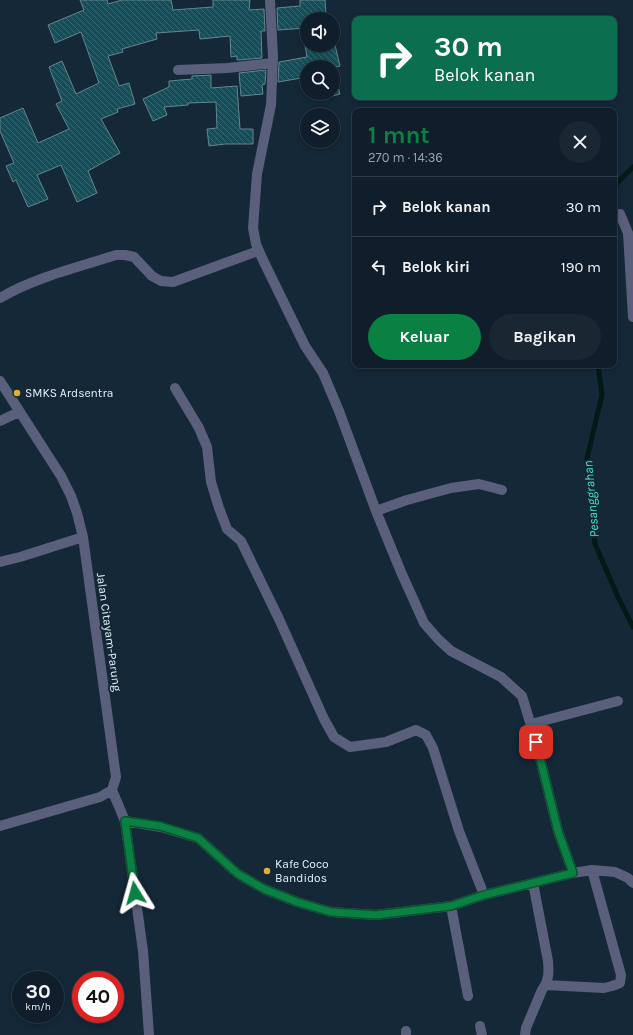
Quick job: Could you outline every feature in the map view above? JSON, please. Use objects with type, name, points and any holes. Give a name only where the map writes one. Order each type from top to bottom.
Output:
[{"type":"street","points":[[270,0],[273,56],[271,105],[257,174],[253,228],[258,250],[305,346],[323,373],[339,411],[376,511],[424,623],[451,651],[501,677],[522,696],[536,742],[558,831],[573,873]]},
{"type":"street","points":[[178,70],[227,68],[273,63]]},
{"type":"street","points":[[620,214],[628,233],[633,317]]},
{"type":"street","points":[[0,298],[10,292],[46,277],[116,255],[134,257],[152,276],[161,281],[173,282],[258,250]]},
{"type":"street","name":"Jalan Citayam-Parung","points":[[0,381],[61,476],[77,513],[83,536],[116,777],[112,790]]},
{"type":"street","points":[[175,388],[199,428],[206,447],[211,482],[219,508],[228,529],[241,541],[279,619],[324,719],[334,737],[350,747],[386,742],[416,730],[426,735],[433,748],[459,831],[484,895]]},
{"type":"street","points":[[0,421],[19,412]]},
{"type":"street","points":[[376,511],[407,500],[451,488],[479,484],[502,490]]},
{"type":"street","points":[[0,562],[20,557],[83,536]]},
{"type":"street","points":[[531,724],[618,701]]},
{"type":"street","points":[[0,826],[100,797],[112,790],[125,821],[143,951],[149,1035]]},
{"type":"street","points":[[125,821],[160,826],[198,838],[238,874],[264,889],[297,902],[331,912],[376,915],[451,906],[484,895],[573,873],[592,870],[615,872],[628,878],[633,884]]},
{"type":"street","points":[[546,984],[604,988],[620,983],[621,975],[592,870]]},
{"type":"street","points":[[525,1035],[526,1028],[546,984],[549,973],[533,883]]},
{"type":"street","points":[[451,906],[468,996]]},
{"type":"building","points":[[80,0],[107,0],[108,4],[122,0],[171,0],[173,10],[213,7],[213,0],[250,0],[249,10],[264,9],[265,31],[261,31],[262,58],[237,60],[237,56],[231,57],[230,36],[200,39],[199,30],[156,33],[157,39],[122,49],[123,52],[108,56],[119,86],[129,83],[135,104],[117,109],[118,112],[101,119],[120,153],[88,171],[97,193],[77,202],[61,165],[37,175],[48,199],[28,207],[16,180],[13,182],[6,166],[14,163],[0,131],[0,118],[23,108],[38,143],[69,129],[56,104],[62,101],[49,67],[62,61],[76,94],[99,83],[81,32],[55,43],[48,25],[84,10]]},
{"type":"building","points":[[300,0],[325,0],[326,12],[300,12],[300,28],[278,30],[277,8],[300,6]]},
{"type":"building","points":[[306,52],[337,52],[339,60],[300,60],[300,78],[278,82],[279,62],[307,57]]},
{"type":"building","points":[[266,70],[265,84],[262,85],[263,94],[241,96],[239,73]]},
{"type":"building","points":[[211,75],[211,88],[237,86],[240,129],[253,129],[253,144],[225,144],[209,146],[207,129],[217,128],[216,102],[188,103],[188,105],[164,107],[167,115],[153,121],[143,99],[169,87],[169,81],[192,79],[192,76]]},
{"type":"waterway","name":"Pesanggrahan","points":[[617,183],[633,167]]},
{"type":"waterway","name":"Pesanggrahan","points":[[598,368],[602,395],[587,458],[595,544],[633,627]]},
{"type":"place","name":"SMKS Ardsentra","points":[[17,393]]},
{"type":"place","name":"Kafe Coco Bandidos","points":[[267,871]]},
{"type":"route","points":[[135,893],[125,821],[160,826],[198,838],[238,874],[264,889],[297,902],[331,912],[376,915],[451,906],[484,895],[573,873],[558,831],[536,742]]}]
